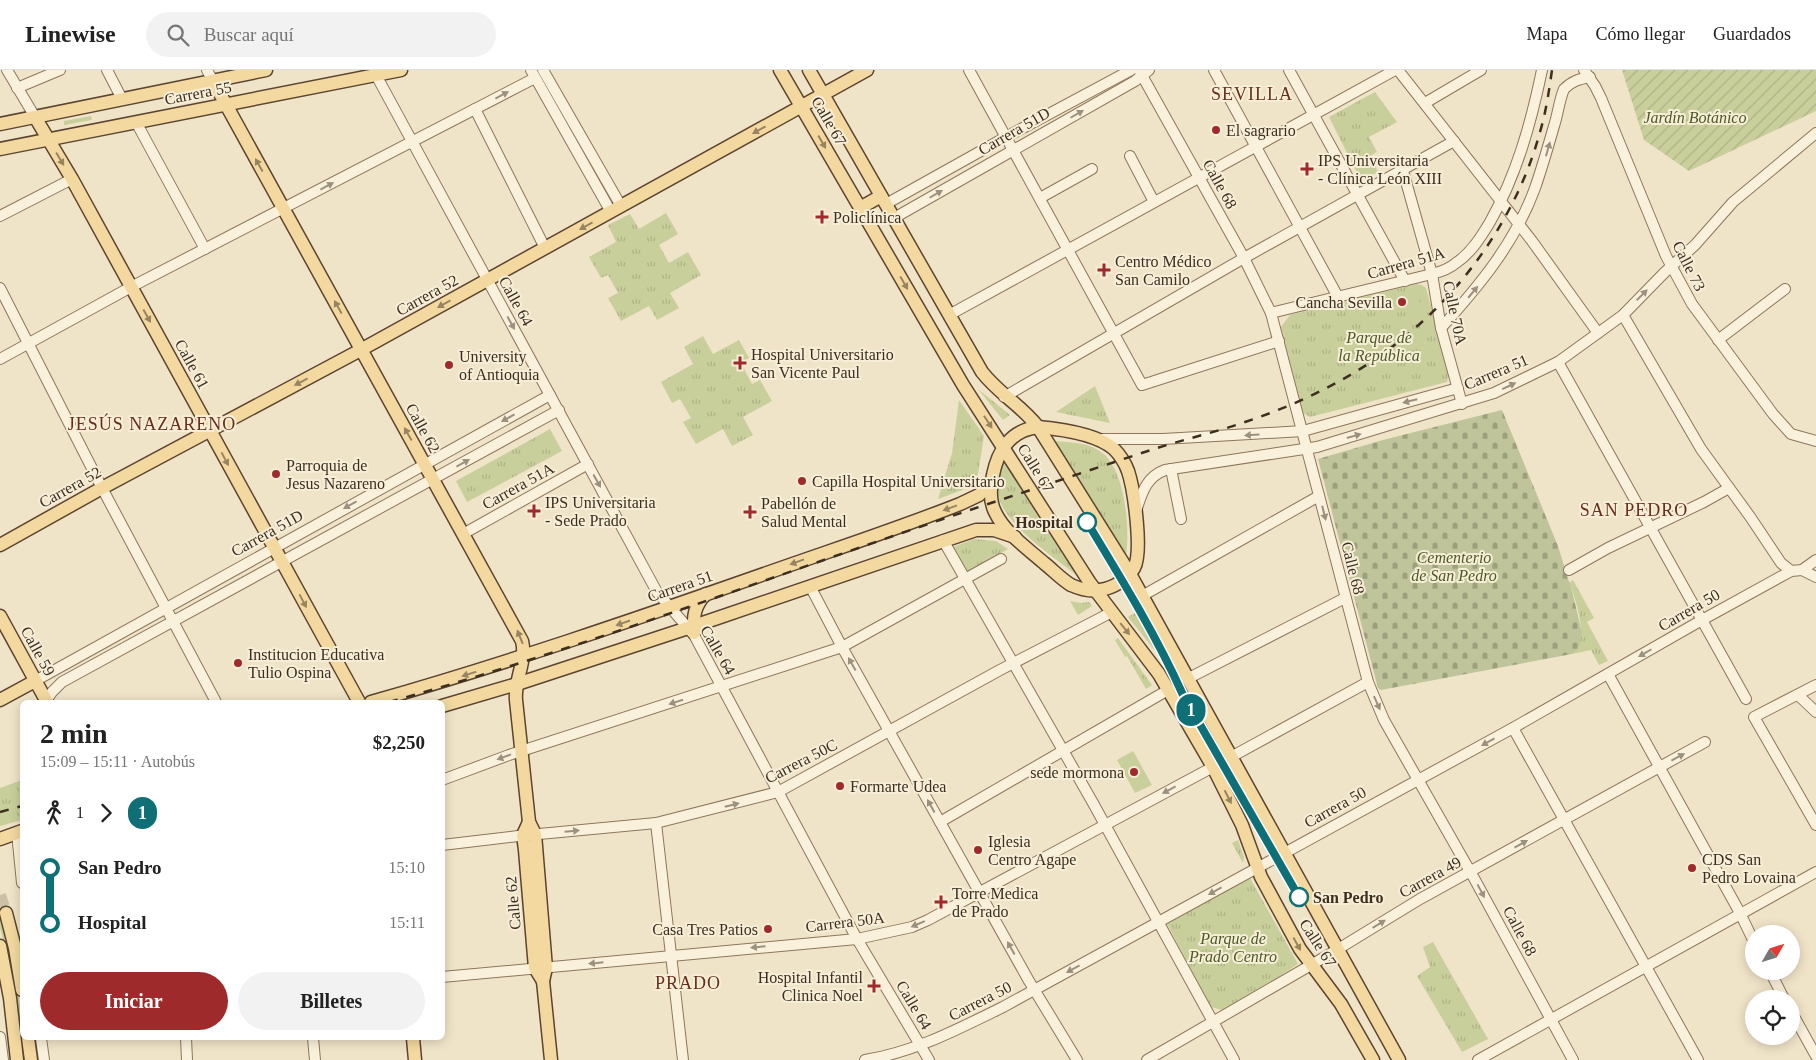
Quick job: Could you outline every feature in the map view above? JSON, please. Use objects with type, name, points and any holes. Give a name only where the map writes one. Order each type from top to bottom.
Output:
[{"type":"main road","name":"Carrera 55","points":[[0,124],[122,99],[210,75],[266,70]]},
{"type":"main road","name":"Carrera 55","points":[[0,148],[402,70]]},
{"type":"main road","name":"Calle 67","points":[[780,70],[943,351],[1096,591],[1152,664],[1168,690],[1213,767],[1246,833],[1257,867],[1300,949],[1341,1004],[1373,1060]]},
{"type":"main road","name":"Calle 67","points":[[809,70],[982,372],[1004,396],[1031,418],[1038,427],[1130,574],[1399,1060]]},
{"type":"main road","name":"Carrera 52","points":[[0,545],[102,488],[362,350],[867,70]]},
{"type":"main road","name":"Calle 62","points":[[210,75],[518,632],[524,650],[515,694],[551,1060]]},
{"type":"main road","name":"Calle 61","points":[[34,117],[72,179],[358,700]]},
{"type":"main road","points":[[860,208],[883,200]]},
{"type":"main road","points":[[1038,427],[1092,437],[1110,446],[1124,462],[1130,480],[1138,557],[1130,574],[1118,584],[1096,591],[1070,584],[1003,526],[994,510],[990,500],[991,483],[997,457],[1003,446],[1017,434],[1038,427]]},
{"type":"main road","name":"Carrera 51","points":[[378,700],[523,657],[706,594],[960,504],[979,495],[991,483]]},
{"type":"main road","points":[[445,705],[692,630],[810,586],[943,540],[981,529],[994,530],[1015,537]]},
{"type":"main road","points":[[692,630],[697,604],[706,594]]},
{"type":"main road","name":"Calle 59","points":[[0,616],[46,700]]},
{"type":"main road","name":"Carrera 51D","points":[[0,700],[36,680]]},
{"type":"main road","points":[[15,692],[31,694],[43,700]]},
{"type":"main road","points":[[0,839],[20,832]]},
{"type":"main road","points":[[6,913],[20,978]]},
{"type":"main road","points":[[0,946],[10,998],[17,1060]]},
{"type":"main road","points":[[28,1040],[31,1060]]},
{"type":"main road","points":[[413,1040],[415,1060]]},
{"type":"street","name":"Calle 61","points":[[7,70],[34,117]]},
{"type":"street","points":[[17,88],[60,70]]},
{"type":"street","points":[[107,70],[122,99]]},
{"type":"street","points":[[543,70],[616,209]]},
{"type":"street","points":[[969,70],[1142,385],[1278,341]]},
{"type":"street","name":"Carrera 51D","points":[[883,200],[1131,70]]},
{"type":"street","points":[[1214,70],[1338,297]]},
{"type":"street","points":[[1289,70],[1405,281]]},
{"type":"street","points":[[949,315],[1396,70],[1502,201],[1598,333]]},
{"type":"street","points":[[1424,103],[1481,70]]},
{"type":"street","name":"Carrera 51A","points":[[1271,313],[1432,274],[1451,267],[1466,255],[1482,236],[1502,201],[1525,140],[1542,70]]},
{"type":"street","name":"Carrera 51D","points":[[894,218],[1013,150],[1143,72]]},
{"type":"street","name":"Calle 68","points":[[1143,72],[1244,258],[1271,313],[1368,682],[1384,720],[1573,1060]]},
{"type":"street","points":[[0,359],[131,287],[475,109],[533,74],[616,209]]},
{"type":"street","points":[[1441,328],[1484,278],[1519,224],[1544,161],[1564,89],[1569,83],[1587,74]]},
{"type":"street","name":"Calle 73","points":[[1587,74],[1601,98],[1671,266],[1692,304],[1773,414],[1791,434],[1816,441]]},
{"type":"street","name":"Calle 64","points":[[376,75],[658,592],[669,607],[692,630],[857,939],[929,1060]]},
{"type":"street","points":[[475,109],[545,248]]},
{"type":"street","points":[[136,122],[205,249]]},
{"type":"street","name":"Carrera 51","points":[[1135,516],[1141,494],[1148,481],[1160,472],[1307,449],[1494,393],[1558,362],[1623,315],[1695,244],[1734,202],[1816,133]]},
{"type":"street","points":[[1004,396],[1244,258],[1454,141]]},
{"type":"street","points":[[1130,156],[1154,202]]},
{"type":"street","points":[[1040,198],[1092,169]]},
{"type":"street","name":"Calle 70A","points":[[1403,171],[1432,274],[1441,328],[1462,404]]},
{"type":"street","points":[[0,216],[72,179]]},
{"type":"street","points":[[0,288],[102,488],[215,700]]},
{"type":"street","points":[[1718,340],[1785,290]]},
{"type":"street","points":[[1623,315],[1701,449],[1781,563],[1792,571]]},
{"type":"street","points":[[1558,362],[1746,699]]},
{"type":"street","name":"Carrera 51","points":[[1092,437],[1110,440],[1163,439],[1303,431],[1458,388]]},
{"type":"street","name":"Carrera 51D","points":[[36,680],[550,395]]},
{"type":"street","name":"Carrera 51D","points":[[48,700],[52,692],[62,682],[559,410]]},
{"type":"street","name":"Carrera 51A","points":[[463,534],[588,464]]},
{"type":"street","points":[[1171,469],[1181,519]]},
{"type":"street","points":[[1568,570],[1729,488]]},
{"type":"street","points":[[1142,596],[1319,496]]},
{"type":"street","points":[[943,540],[1105,824],[1234,1060]]},
{"type":"street","points":[[445,779],[521,751],[842,647],[1001,559]]},
{"type":"street","name":"Carrera 50","points":[[865,1060],[889,1056],[934,1041],[1035,990],[1513,728],[1702,620],[1792,571],[1802,570],[1815,564]]},
{"type":"street","points":[[1802,570],[1816,577]]},
{"type":"street","points":[[810,586],[940,822],[1077,1060]]},
{"type":"street","points":[[1187,679],[1345,598]]},
{"type":"street","name":"Carrera 50C","points":[[445,845],[656,823],[778,792],[1014,663],[1112,612]]},
{"type":"street","points":[[1608,674],[1746,925]]},
{"type":"street","points":[[1231,757],[1368,682]]},
{"type":"street","points":[[1816,684],[1754,717],[1816,826]]},
{"type":"street","points":[[940,822],[1168,690]]},
{"type":"street","points":[[1798,694],[1816,712]]},
{"type":"street","points":[[1513,728],[1698,1060]]},
{"type":"street","name":"Carrera 49","points":[[1146,1060],[1312,965],[1420,900],[1705,742]]},
{"type":"street","name":"Carrera 50A","points":[[445,977],[857,939],[912,927],[1213,767]]},
{"type":"street","points":[[656,823],[683,1060]]},
{"type":"street","points":[[1478,1060],[1816,872]]},
{"type":"street","points":[[1800,1028],[1816,1056]]},
{"type":"street","points":[[0,1038],[3,1060]]},
{"type":"street","points":[[41,1040],[44,1060]]},
{"type":"street","points":[[186,1040],[187,1060]]},
{"type":"street","points":[[314,1040],[315,1060]]},
{"type":"green space","name":"Jardín Botánico","points":[[1622,70],[1816,70],[1816,111],[1689,171],[1644,140]]},
{"type":"green space","points":[[1375,92],[1397,122],[1369,137],[1377,152],[1370,156],[1378,172],[1361,181],[1329,117]]},
{"type":"green space","points":[[91,116],[92,120],[64,125],[64,121]]},
{"type":"green space","points":[[666,213],[678,234],[659,245],[669,263],[688,252],[701,275],[670,293],[679,308],[657,320],[649,306],[621,321],[608,298],[618,293],[608,275],[601,278],[589,257],[616,242],[608,225],[630,214],[639,229]]},
{"type":"green space","name":"Parque de la República","points":[[1416,284],[1426,288],[1449,373],[1447,382],[1310,417],[1303,413],[1281,327],[1290,315]]},
{"type":"green space","name":"Cancha Sevilla","points":[[1416,290],[1421,306],[1388,315],[1383,299]]},
{"type":"green space","points":[[703,336],[713,354],[739,340],[749,358],[741,363],[752,384],[760,380],[772,401],[743,417],[753,435],[732,446],[723,429],[696,444],[683,422],[691,418],[680,399],[672,403],[661,382],[693,364],[684,347]]},
{"type":"green space","points":[[1095,386],[1110,423],[1056,412]]},
{"type":"green space","points":[[978,389],[1010,415],[1003,420]]},
{"type":"green space","points":[[959,400],[984,436],[977,480],[968,488],[938,499],[952,453]]},
{"type":"green space","name":"Cementerio de San Pedro","points":[[1502,410],[1558,546],[1570,582],[1582,633],[1580,645],[1572,654],[1381,690],[1378,688],[1318,459],[1383,440]]},
{"type":"green space","points":[[550,429],[562,451],[467,502],[456,481]]},
{"type":"green space","points":[[1053,441],[1093,447],[1107,458],[1115,469],[1124,499],[1126,515],[1126,557]]},
{"type":"green space","points":[[1006,459],[1079,577],[1032,541],[1011,519],[1003,507],[998,496],[997,487],[1000,472]]},
{"type":"green space","points":[[974,539],[996,541],[1008,549],[968,574],[953,547]]},
{"type":"green space","points":[[1573,580],[1594,618],[1587,622],[1608,661],[1599,665],[1591,650],[1572,654],[1578,647],[1581,630],[1578,610],[1570,582]]},
{"type":"green space","points":[[1070,601],[1089,602],[1092,606],[1078,615]]},
{"type":"green space","points":[[1135,613],[1168,667],[1128,617]]},
{"type":"green space","points":[[1118,638],[1152,685],[1146,689],[1127,656],[1125,657],[1115,640]]},
{"type":"green space","name":"sede mormona","points":[[1133,751],[1152,785],[1135,793],[1117,760]]},
{"type":"green space","points":[[20,781],[20,821],[0,826],[0,788]]},
{"type":"green space","points":[[1238,840],[1244,857],[1243,863],[1232,843]]},
{"type":"green space","name":"Parque de Prado Centro","points":[[1250,878],[1298,964],[1226,1011],[1211,1007],[1167,924]]},
{"type":"green space","points":[[2,916],[18,988],[20,1040],[24,1040],[26,1060],[21,1060],[10,966],[0,928],[0,917]]},
{"type":"green space","points":[[1433,942],[1488,1039],[1462,1052],[1417,976],[1430,967],[1423,947]]},
{"type":"tunnel","points":[[0,895],[6,913]]},
{"type":"railway","points":[[396,700],[540,657],[988,504],[1154,449],[1225,429],[1307,398],[1326,388],[1363,367],[1397,343],[1445,300],[1485,249],[1503,221],[1518,192],[1530,162],[1544,117],[1552,70]]},
{"type":"railway","points":[[0,812],[20,807]]},
{"type":"bus line","name":"1","points":[[1087,522],[1132,597],[1170,666],[1183,695],[1238,794],[1282,865],[1299,897]]},
{"type":"place","name":"El sagrario","points":[[1216,130]]},
{"type":"place","name":"IPS Universitaria - Clínica León XIII","points":[[1307,169]]},
{"type":"place","name":"Policlínica","points":[[822,217]]},
{"type":"place","name":"Centro Médico San Camilo","points":[[1104,270]]},
{"type":"place","name":"Cancha Sevilla","points":[[1402,302]]},
{"type":"place","name":"Hospital Universitario San Vicente Paul","points":[[740,363]]},
{"type":"place","name":"University of Antioquia","points":[[449,365]]},
{"type":"place","name":"Parroquia de Jesus Nazareno","points":[[276,474]]},
{"type":"place","name":"Capilla Hospital Universitario","points":[[802,481]]},
{"type":"place","name":"IPS Universitaria - Sede Prado","points":[[534,511]]},
{"type":"place","name":"Pabellón de Salud Mental","points":[[750,512]]},
{"type":"place","name":"Hospital","points":[[1087,522]]},
{"type":"place","name":"Institucion Educativa Tulio Ospina","points":[[238,663]]},
{"type":"place","name":"sede mormona","points":[[1134,772]]},
{"type":"place","name":"Formarte Udea","points":[[840,786]]},
{"type":"place","name":"Iglesia Centro Agape","points":[[978,850]]},
{"type":"place","name":"CDS San Pedro Lovaina","points":[[1692,868]]},
{"type":"place","name":"San Pedro","points":[[1299,897]]},
{"type":"place","name":"Torre Medica de Prado","points":[[941,902]]},
{"type":"place","name":"Casa Tres Patios","points":[[768,929]]},
{"type":"place","name":"Hospital Infantil Clinica Noel","points":[[874,986]]},
{"type":"district","name":"SEVILLA","points":[[1252,94]]},
{"type":"district","name":"JESÚS NAZARENO","points":[[152,424]]},
{"type":"district","name":"SAN PEDRO","points":[[1634,510]]},
{"type":"district","name":"PRADO","points":[[688,983]]}]
